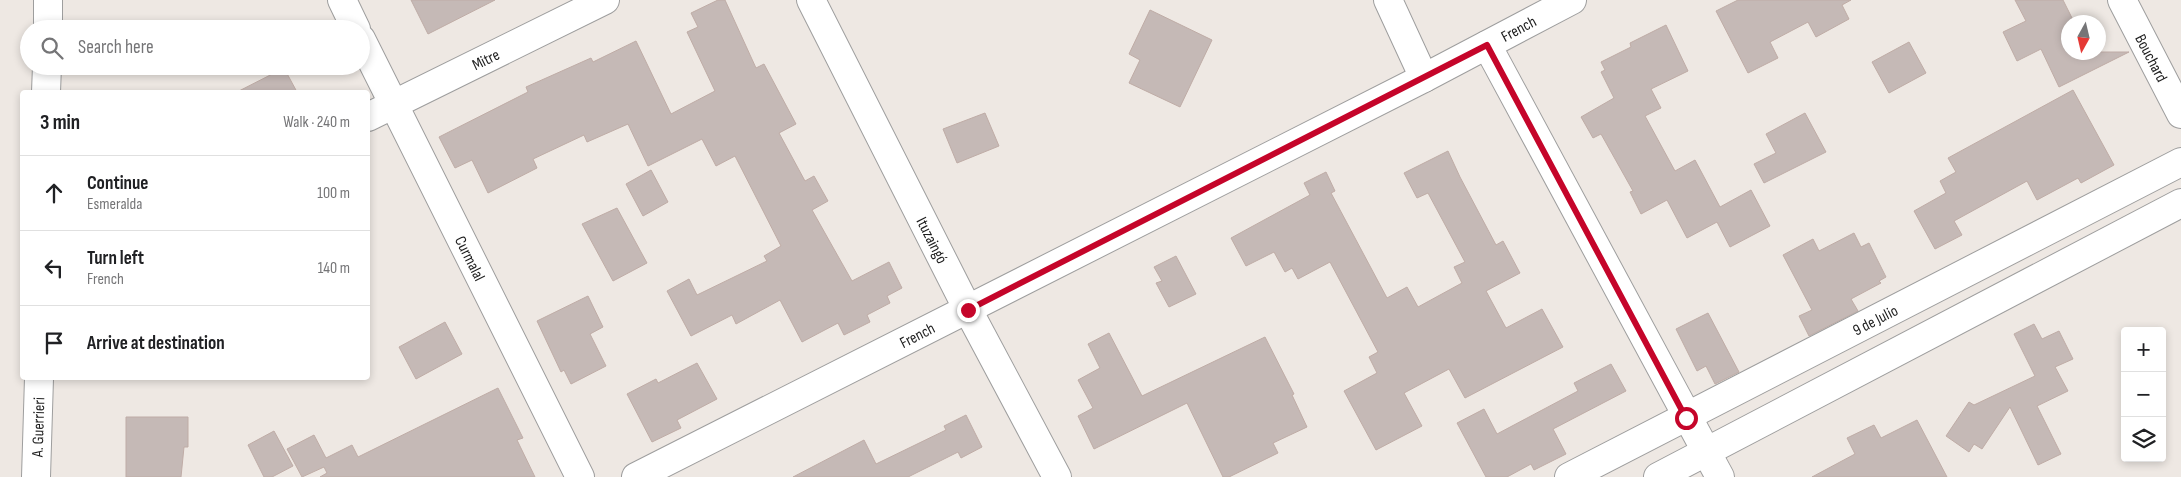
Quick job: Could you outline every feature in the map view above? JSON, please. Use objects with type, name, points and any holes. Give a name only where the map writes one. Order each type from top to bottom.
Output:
[{"type":"street","points":[[48,0],[48,20]]},
{"type":"street","points":[[342,0],[352,20]]},
{"type":"street","name":"Mitre","points":[[370,116],[605,0]]},
{"type":"street","name":"Ituzaingó","points":[[811,0],[968,310],[1057,477]]},
{"type":"street","points":[[1388,0],[1424,78]]},
{"type":"street","name":"French","points":[[636,477],[1424,78],[1487,45],[1538,8],[1572,0]]},
{"type":"street","name":"Bouchard","points":[[2122,0],[2181,114]]},
{"type":"street","points":[[1487,45],[1686,418],[1720,477]]},
{"type":"street","name":"Curmalal","points":[[370,57],[580,477]]},
{"type":"street","points":[[46,90],[47,75]]},
{"type":"street","name":"9 de Julio","points":[[1568,477],[2181,162]]},
{"type":"street","points":[[1658,477],[2181,203]]},
{"type":"street","name":"A. Guerrieri","points":[[36,477],[39,380]]},
{"type":"building","points":[[411,0],[495,0],[428,34]]},
{"type":"building","points":[[718,0],[725,0],[756,68],[764,64],[796,124],[779,133],[805,181],[814,176],[828,201],[812,210],[852,281],[889,262],[902,288],[887,296],[890,303],[867,315],[870,322],[844,335],[838,323],[802,342],[780,300],[736,324],[732,315],[691,336],[667,291],[689,279],[697,295],[767,261],[764,256],[781,246],[735,156],[716,166],[702,139],[648,166],[628,124],[587,142],[584,135],[533,159],[537,168],[488,193],[472,160],[455,168],[439,137],[528,92],[526,87],[591,58],[593,62],[636,41],[671,114],[715,91],[687,32],[698,27],[691,13]]},
{"type":"building","points":[[1738,0],[1851,0],[1842,5],[1849,19],[1816,37],[1808,22],[1770,42],[1778,58],[1748,73],[1716,11]]},
{"type":"building","points":[[2015,0],[2063,0],[2070,15],[2061,15],[2061,60],[2106,60],[2106,52],[2129,52],[2059,87],[2041,49],[2017,61],[2003,32],[2026,21]]},
{"type":"building","points":[[1150,10],[1212,40],[1180,107],[1129,83],[1140,60],[1129,54]]},
{"type":"building","points":[[1666,25],[1688,71],[1651,89],[1661,108],[1645,116],[1675,171],[1695,160],[1720,207],[1751,190],[1770,226],[1730,247],[1717,222],[1687,238],[1667,200],[1641,214],[1630,192],[1633,191],[1601,134],[1593,138],[1581,117],[1614,98],[1601,72],[1605,70],[1601,62],[1631,47],[1630,43]]},
{"type":"building","points":[[1909,42],[1926,73],[1889,93],[1872,62]]},
{"type":"building","points":[[270,75],[288,75],[296,90],[241,90]]},
{"type":"building","points":[[2073,90],[2114,165],[2081,183],[2078,178],[2037,200],[2027,181],[1954,221],[1962,235],[1935,249],[1914,211],[1946,193],[1940,181],[1956,172],[1948,158]]},
{"type":"building","points":[[985,113],[999,146],[957,163],[943,129]]},
{"type":"building","points":[[1805,113],[1826,152],[1764,183],[1754,164],[1776,153],[1766,134]]},
{"type":"building","points":[[1448,151],[1496,245],[1503,241],[1520,273],[1486,291],[1506,328],[1542,309],[1563,347],[1465,398],[1449,369],[1404,393],[1422,426],[1376,450],[1344,391],[1377,373],[1369,357],[1378,352],[1330,262],[1298,279],[1292,268],[1285,272],[1274,252],[1246,266],[1231,238],[1310,195],[1304,183],[1326,172],[1335,191],[1331,193],[1387,298],[1407,287],[1418,307],[1462,283],[1454,267],[1465,262],[1428,193],[1417,198],[1404,173]]},
{"type":"building","points":[[651,170],[668,202],[643,216],[626,184]]},
{"type":"building","points":[[617,208],[647,263],[613,281],[582,224]]},
{"type":"building","points":[[1854,233],[1861,247],[1869,243],[1886,277],[1879,281],[1881,283],[1851,299],[1858,311],[1809,336],[1799,316],[1812,310],[1783,255],[1813,239],[1819,251]]},
{"type":"building","points":[[1176,256],[1196,294],[1169,307],[1156,283],[1162,281],[1154,267]]},
{"type":"building","points":[[588,296],[603,327],[590,334],[606,366],[571,384],[564,370],[561,372],[537,321]]},
{"type":"building","points":[[1708,313],[1739,372],[1715,384],[1706,366],[1697,371],[1676,329]]},
{"type":"building","points":[[445,322],[462,354],[416,379],[399,347]]},
{"type":"building","points":[[2034,324],[2042,339],[2059,331],[2073,359],[2055,367],[2068,391],[2037,406],[2061,454],[2038,465],[2010,407],[1982,449],[1974,444],[1969,452],[1946,436],[1969,402],[1974,405],[2035,376],[2014,334]]},
{"type":"building","points":[[1109,333],[1142,396],[1265,337],[1294,394],[1292,395],[1307,427],[1273,443],[1278,453],[1229,477],[1223,477],[1187,403],[1094,449],[1078,416],[1093,408],[1078,380],[1100,368],[1088,344]]},
{"type":"building","points":[[697,363],[717,399],[677,420],[681,428],[652,442],[627,394],[656,379],[658,383]]},
{"type":"building","points":[[1611,364],[1626,391],[1553,429],[1566,454],[1534,470],[1531,464],[1507,477],[1486,477],[1457,423],[1484,409],[1497,434],[1578,391],[1574,383]]},
{"type":"building","points":[[498,388],[523,438],[517,440],[535,477],[320,477],[327,473],[324,467],[302,477],[287,449],[314,435],[326,458],[352,445],[358,457]]},
{"type":"building","points":[[966,415],[982,447],[961,458],[958,452],[908,477],[793,477],[864,440],[876,464],[946,430],[944,426]]},
{"type":"building","points":[[126,417],[188,417],[188,447],[184,447],[181,477],[126,477]]},
{"type":"building","points":[[1917,420],[1947,477],[1812,477],[1855,454],[1847,438],[1874,425],[1881,438]]},
{"type":"building","points":[[274,431],[293,466],[272,477],[264,477],[248,445]]},
{"type":"route","points":[[968,310],[1487,45],[1686,418]]}]
